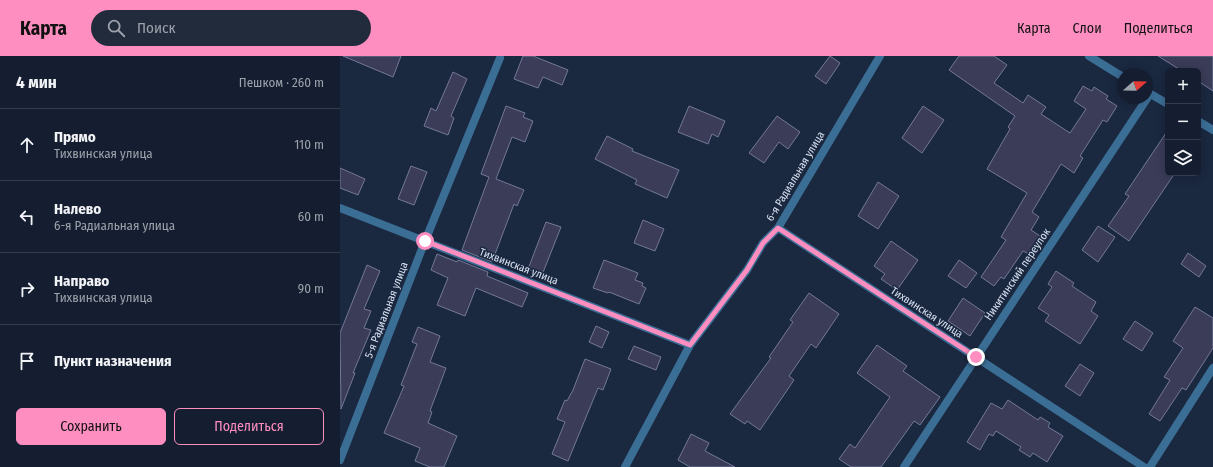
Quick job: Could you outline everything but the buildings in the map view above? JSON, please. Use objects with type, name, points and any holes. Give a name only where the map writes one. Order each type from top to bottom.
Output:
[{"type":"street","name":"6-я Радиальная улица","points":[[625,467],[690,345],[747,270],[763,243],[778,228],[880,56]]},
{"type":"street","points":[[1089,56],[1117,73]]},
{"type":"street","name":"5-я Радиальная улица","points":[[340,460],[425,241],[500,58]]},
{"type":"street","points":[[1153,95],[1165,102]]},
{"type":"street","name":"Никитинский переулок","points":[[904,467],[1142,104]]},
{"type":"street","points":[[1201,123],[1213,130]]},
{"type":"street","name":"Тихвинская улица","points":[[340,208],[690,345]]},
{"type":"street","name":"Тихвинская улица","points":[[778,228],[1144,467]]},
{"type":"street","points":[[1150,467],[1213,368]]},
{"type":"route","points":[[425,241],[690,345],[747,270],[763,243],[778,228],[976,357]]}]
